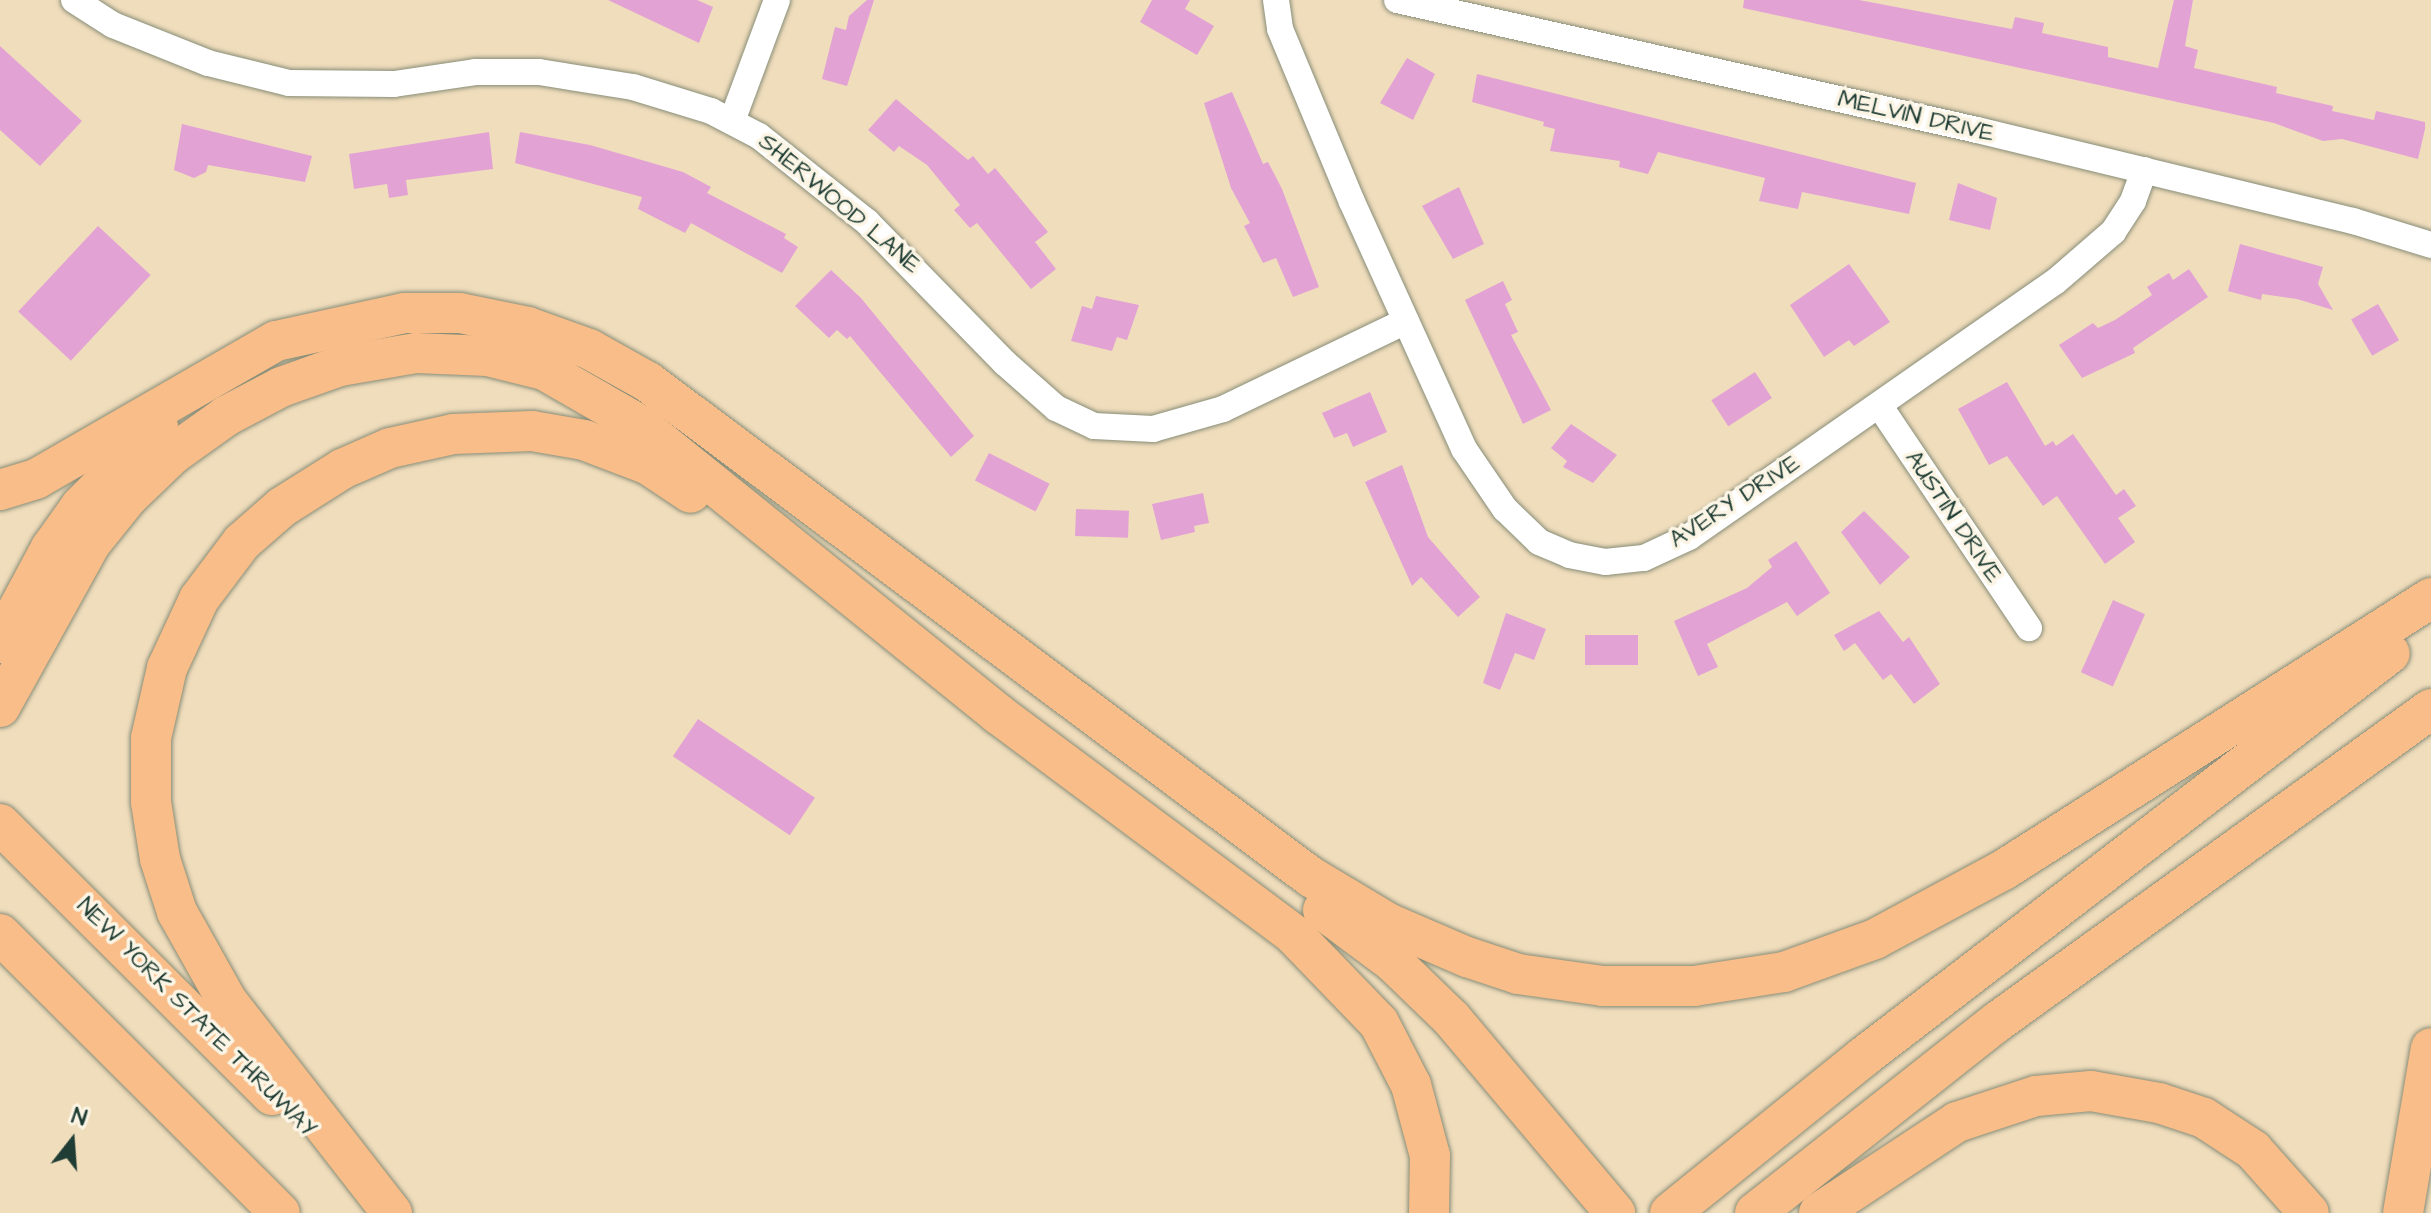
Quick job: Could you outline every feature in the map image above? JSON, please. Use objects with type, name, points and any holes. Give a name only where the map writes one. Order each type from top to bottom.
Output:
[{"type":"highway","points":[[0,490],[36,479],[276,341],[404,313],[460,313],[528,327],[589,349],[648,382],[1311,877],[1388,923],[1467,957],[1518,974],[1603,986],[1694,986],[1784,972],[1875,939],[2005,869],[2431,598]]},
{"type":"highway","points":[[2,702],[91,543],[128,497],[173,454],[226,416],[281,387],[340,366],[416,353],[488,356],[544,370],[596,397],[640,425],[869,606],[998,714],[1294,935],[1379,1023],[1422,1118],[1430,1156],[1429,1213]]},
{"type":"highway","points":[[0,643],[51,548],[81,506],[137,446],[227,368]]},
{"type":"highway","points":[[392,1213],[227,1001],[177,912],[160,859],[151,802],[151,738],[167,668],[199,599],[242,542],[282,507],[342,469],[390,448],[453,434],[532,431],[584,440],[649,465],[869,606]]},
{"type":"highway","points":[[1670,1213],[1862,1058],[2431,621]]},
{"type":"highway","points":[[1755,1213],[1997,1022],[2431,709]]},
{"type":"highway","points":[[1199,792],[1279,877],[1393,962],[1451,1018],[1603,1212]]},
{"type":"highway","name":"NEW YORK STATE THRUWAY","points":[[0,824],[392,1213]]},
{"type":"highway","points":[[1166,837],[1338,954],[1419,1022],[1495,1106],[1603,1212]]},
{"type":"highway","points":[[0,934],[280,1213]]},
{"type":"highway","points":[[2403,1213],[2431,1048]]},
{"type":"highway","points":[[1819,1213],[1957,1122],[2036,1096],[2091,1091],[2159,1103],[2204,1118],[2253,1150],[2309,1213]]},
{"type":"highway","points":[[210,1143],[263,1213]]},
{"type":"street","name":"SHERWOOD LANE","points":[[74,0],[113,25],[208,63],[289,83],[394,84],[475,72],[539,72],[633,87],[732,121],[759,136],[867,222],[1056,408],[1094,426],[1153,429],[1223,409],[1406,321]]},
{"type":"street","points":[[732,121],[777,0]]},
{"type":"street","name":"AVERY DRIVE","points":[[1276,0],[1280,29],[1464,449],[1505,509],[1539,542],[1605,562],[1644,558],[1689,537],[2055,282],[2113,232],[2133,201],[2144,170]]},
{"type":"street","name":"MELVIN DRIVE","points":[[1397,0],[2144,170],[2431,245]]},
{"type":"street","name":"AUSTIN DRIVE","points":[[1879,405],[2029,628]]},
{"type":"building","points":[[608,0],[697,0],[713,7],[699,43]]},
{"type":"building","points":[[867,0],[874,0],[847,86],[822,79],[835,27],[846,30],[849,16]]},
{"type":"building","points":[[1152,0],[1190,0],[1185,9],[1214,26],[1197,55],[1140,22]]},
{"type":"building","points":[[1744,0],[1859,0],[2012,29],[2015,17],[2044,23],[2042,33],[2108,47],[2108,57],[2158,68],[2174,0],[2193,0],[2185,46],[2198,50],[2194,68],[2277,87],[2276,93],[2333,106],[2332,111],[2374,120],[2376,111],[2425,122],[2425,129],[2418,159],[2342,139],[2323,141],[2274,123],[1743,8]]},
{"type":"building","points":[[0,46],[82,121],[40,166],[0,130]]},
{"type":"building","points":[[1407,58],[1435,74],[1413,120],[1380,103]]},
{"type":"building","points":[[1477,74],[1916,183],[1909,214],[1802,192],[1798,209],[1759,201],[1765,178],[1658,152],[1648,174],[1619,167],[1620,161],[1550,151],[1555,129],[1543,126],[1544,122],[1472,102]]},
{"type":"building","points":[[1232,92],[1263,164],[1268,162],[1282,189],[1319,287],[1293,297],[1276,258],[1263,263],[1244,226],[1250,223],[1231,188],[1204,103]]},
{"type":"building","points":[[896,99],[968,160],[973,156],[988,174],[995,168],[1048,232],[1035,242],[1056,269],[1031,289],[977,223],[970,228],[954,210],[960,205],[927,165],[899,146],[894,152],[868,130]]},
{"type":"building","points":[[182,124],[312,156],[305,182],[208,165],[206,172],[194,178],[174,170]]},
{"type":"building","points":[[489,132],[493,169],[406,180],[408,195],[389,198],[387,184],[354,189],[349,154]]},
{"type":"building","points":[[520,132],[590,145],[683,172],[711,187],[707,193],[786,234],[784,238],[798,247],[782,273],[691,223],[685,233],[638,209],[642,197],[515,163]]},
{"type":"building","points":[[1958,183],[1997,198],[1990,230],[1949,220]]},
{"type":"building","points":[[1459,187],[1484,244],[1453,259],[1422,206]]},
{"type":"building","points":[[98,226],[151,275],[71,361],[18,312]]},
{"type":"building","points":[[2240,244],[2323,267],[2318,284],[2333,310],[2297,299],[2262,294],[2261,300],[2228,291]]},
{"type":"building","points":[[1849,264],[1890,322],[1854,346],[1849,340],[1824,357],[1790,305]]},
{"type":"building","points":[[2189,269],[2208,297],[2133,348],[2135,353],[2082,378],[2059,345],[2093,323],[2098,328],[2115,320],[2152,295],[2147,287],[2169,273],[2173,280]]},
{"type":"building","points":[[831,270],[861,298],[974,436],[951,457],[850,336],[847,339],[837,330],[829,338],[795,306]]},
{"type":"building","points":[[1503,281],[1512,300],[1505,304],[1518,332],[1511,335],[1551,410],[1523,424],[1465,300]]},
{"type":"building","points":[[1096,296],[1139,305],[1127,340],[1117,337],[1112,351],[1071,341],[1082,306],[1092,309]]},
{"type":"building","points":[[2378,304],[2399,340],[2372,356],[2351,320]]},
{"type":"building","points":[[1755,372],[1772,398],[1728,426],[1711,400]]},
{"type":"building","points":[[2007,382],[2045,446],[2053,441],[2056,446],[2073,434],[2116,495],[2124,489],[2136,506],[2118,518],[2135,542],[2105,564],[2057,496],[2043,506],[2007,456],[1989,465],[1958,409]]},
{"type":"building","points":[[1370,392],[1387,432],[1353,447],[1347,433],[1334,438],[1322,413]]},
{"type":"building","points":[[1571,424],[1617,455],[1593,483],[1563,467],[1567,461],[1551,448]]},
{"type":"building","points":[[989,453],[1050,484],[1036,511],[975,481]]},
{"type":"building","points":[[1402,465],[1428,537],[1480,597],[1458,617],[1421,577],[1412,586],[1365,482]]},
{"type":"building","points":[[1203,493],[1209,523],[1194,526],[1195,532],[1161,540],[1152,504]]},
{"type":"building","points":[[1076,509],[1129,511],[1128,538],[1075,536]]},
{"type":"building","points":[[1864,511],[1910,557],[1880,585],[1841,532]]},
{"type":"building","points":[[1796,541],[1830,593],[1797,616],[1787,602],[1707,644],[1718,667],[1698,676],[1674,621],[1747,588],[1772,567],[1768,560]]},
{"type":"building","points":[[2113,600],[2145,614],[2113,686],[2081,672]]},
{"type":"building","points":[[1879,611],[1903,642],[1909,637],[1940,684],[1914,704],[1891,674],[1883,680],[1855,643],[1844,651],[1834,635]]},
{"type":"building","points":[[1506,613],[1546,629],[1534,660],[1515,653],[1500,690],[1483,683]]},
{"type":"building","points":[[1585,635],[1638,635],[1638,665],[1585,665]]},
{"type":"building","points":[[698,719],[815,798],[790,835],[673,756]]}]
